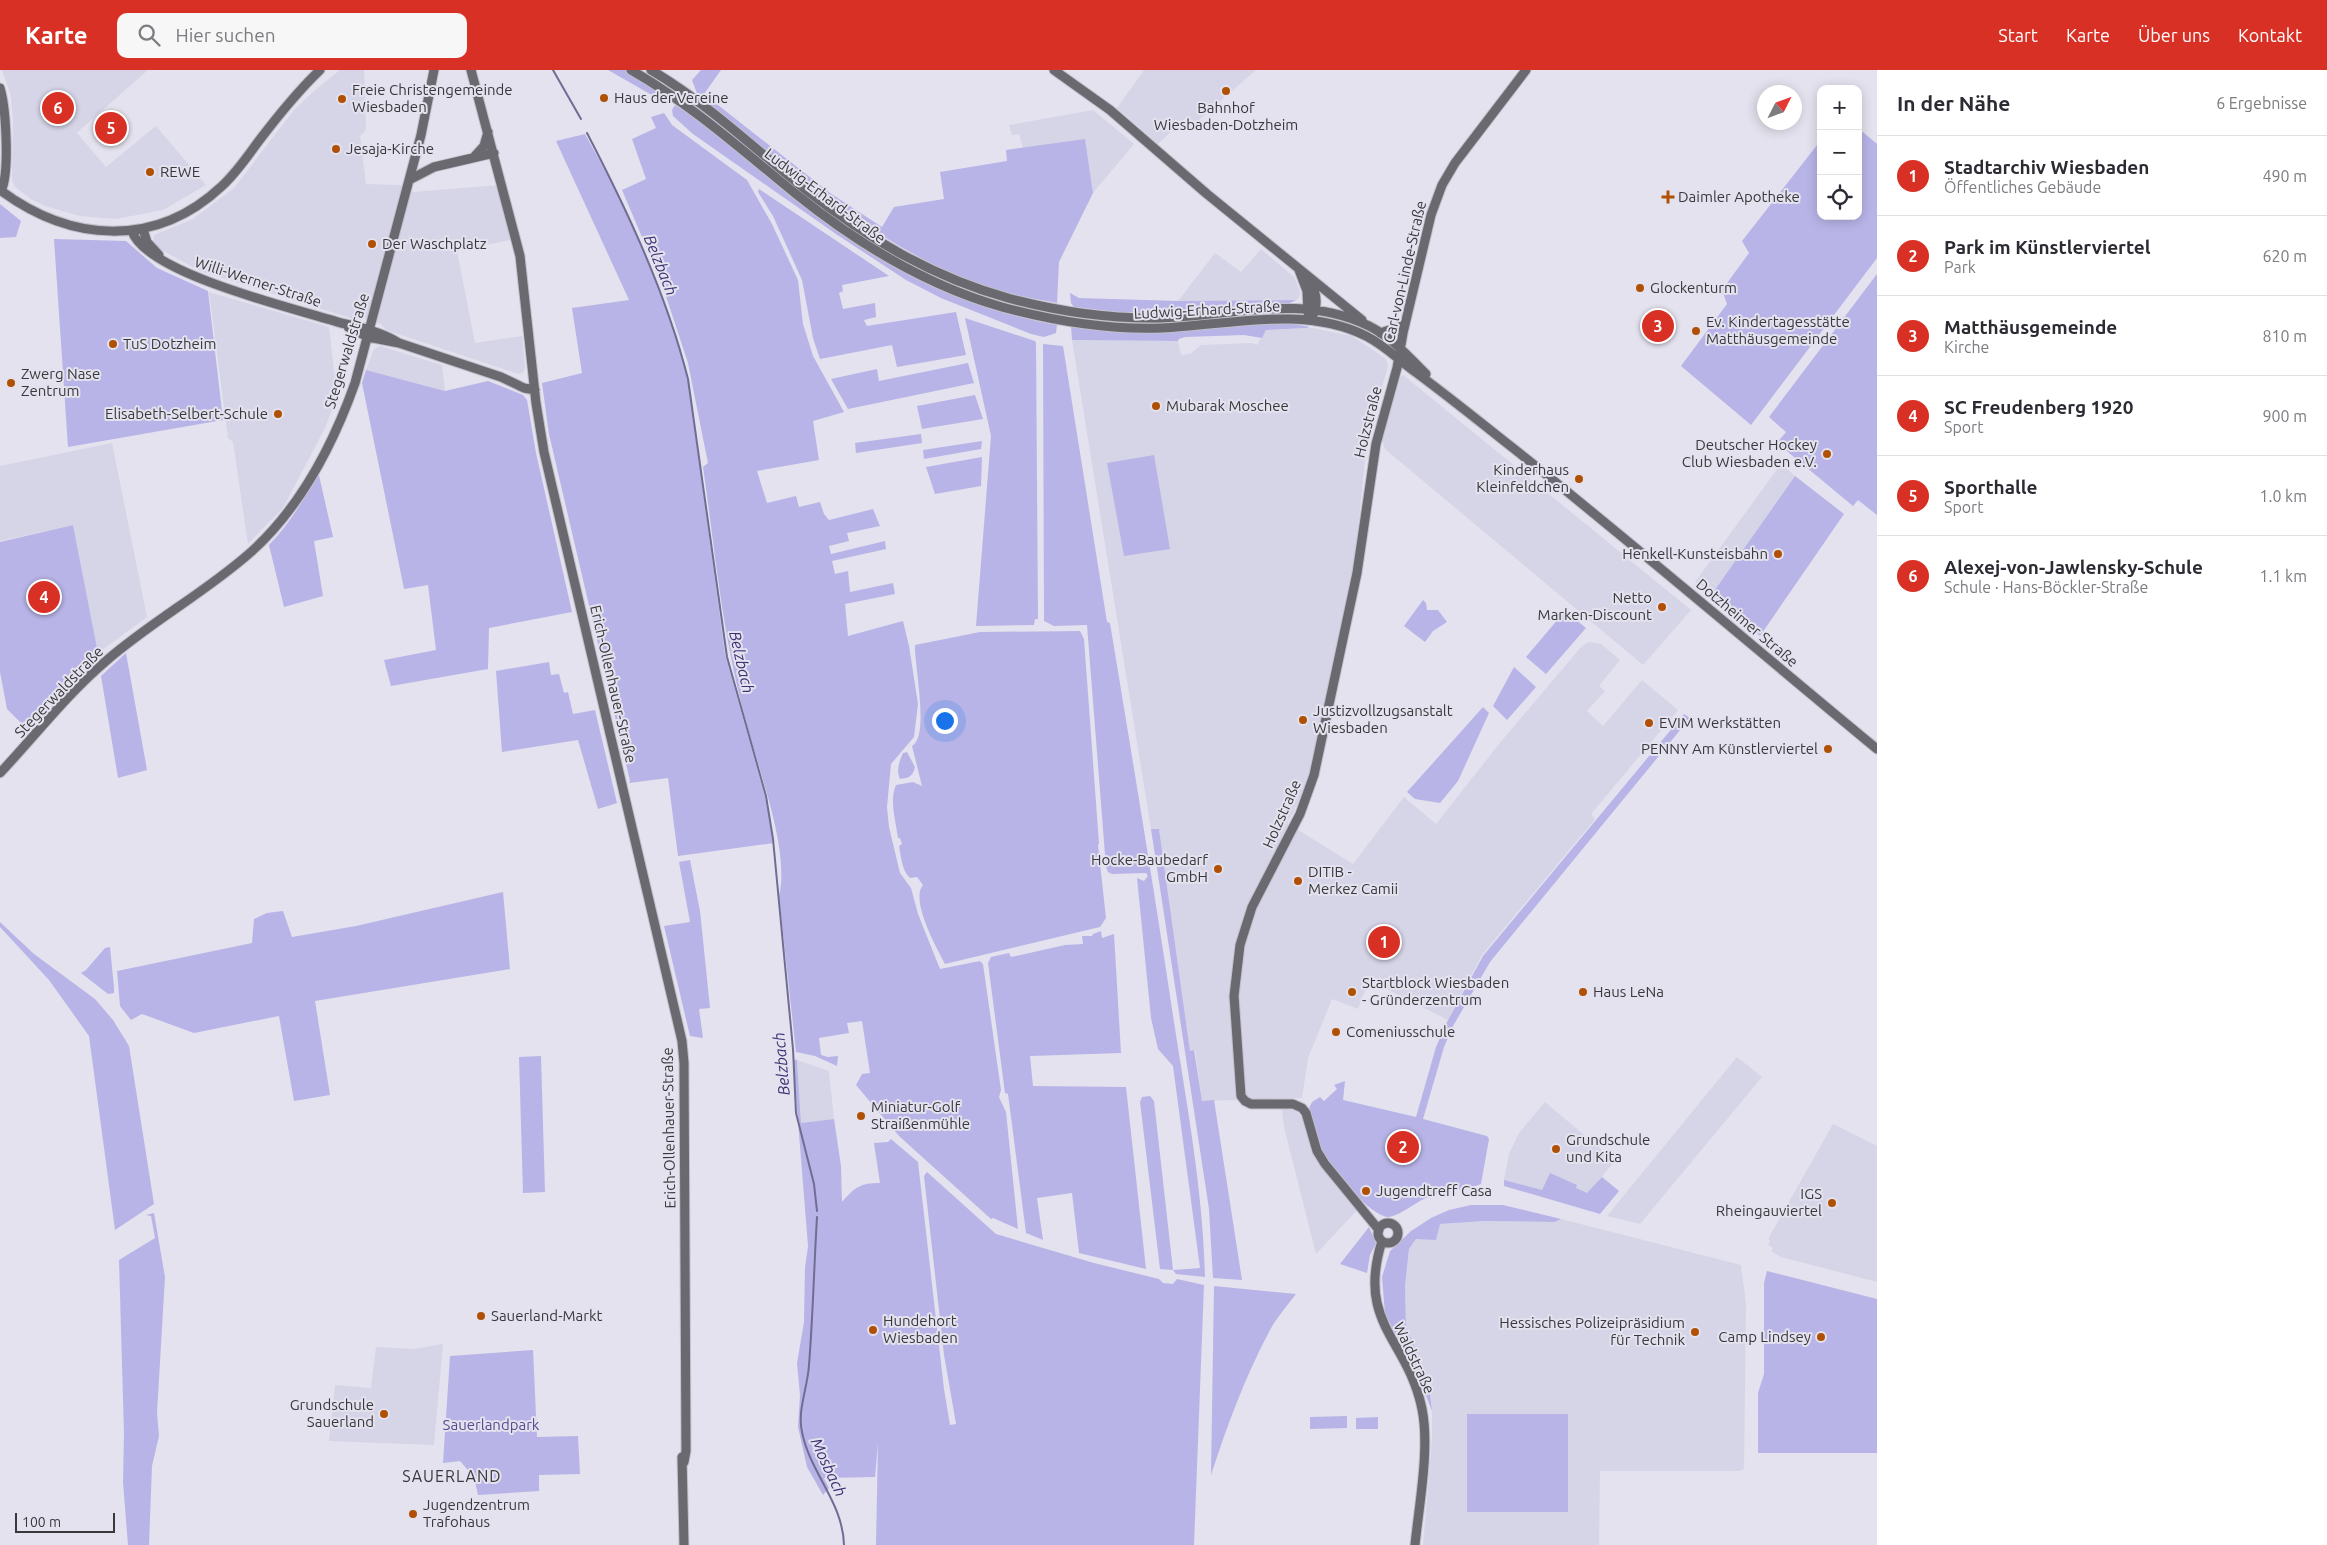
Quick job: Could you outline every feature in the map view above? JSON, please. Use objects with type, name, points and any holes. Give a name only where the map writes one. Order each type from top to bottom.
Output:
[{"type":"street","name":"Stegerwaldstraße","points":[[0,773],[100,666],[250,553],[284,518],[309,480],[346,408],[369,333],[416,152],[434,70]]},
{"type":"street","name":"Erich-Ollenhauer-Straße","points":[[471,70],[520,256],[544,452],[682,1041],[684,1063],[683,1260],[685,1269],[684,1442],[682,1451],[684,1462],[684,1545]]},
{"type":"street","name":"Ludwig-Erhard-Straße","points":[[631,70],[670,88]]},
{"type":"street","name":"Ludwig-Erhard-Straße","points":[[651,70],[670,88],[864,233],[913,261],[967,285],[1055,309],[1104,316],[1161,318],[1281,308],[1311,310],[1352,319],[1370,327],[1400,350]]},
{"type":"street","name":"Carl-von-Linde-Straße","points":[[1399,360],[1404,325],[1431,215],[1442,185],[1459,158],[1526,70]]},
{"type":"street","points":[[0,88],[3,105],[6,178],[0,190],[32,212],[57,222],[96,231],[132,231],[180,216],[202,203],[222,186],[277,117],[320,71]]},
{"type":"street","points":[[1057,72],[1110,110],[1196,184],[1370,327]]},
{"type":"street","name":"Ludwig-Erhard-Straße","points":[[688,101],[800,197],[859,241],[909,270],[964,295],[1034,315],[1103,326],[1160,328],[1282,319],[1310,320],[1356,331],[1370,338],[1399,360]]},
{"type":"street","points":[[474,157],[484,146],[488,132]]},
{"type":"street","points":[[416,152],[425,164],[434,167]]},
{"type":"street","points":[[409,180],[434,167],[494,153]]},
{"type":"street","points":[[0,174],[5,162]]},
{"type":"street","name":"Willi-Werner-Straße","points":[[143,228],[147,242],[168,264]]},
{"type":"street","name":"Willi-Werner-Straße","points":[[132,231],[141,247],[154,257],[198,279],[369,333],[385,335],[399,343],[501,378],[524,388],[535,390]]},
{"type":"street","points":[[1296,266],[1307,291],[1311,310]]},
{"type":"street","points":[[1308,276],[1315,292],[1310,320]]},
{"type":"street","points":[[1380,333],[1404,325]]},
{"type":"street","name":"Dotzheimer Straße","points":[[1400,350],[1436,385],[1877,749]]},
{"type":"street","name":"Dotzheimer Straße","points":[[1399,360],[1436,385]]},
{"type":"street","name":"Holzstraße","points":[[1382,1227],[1362,1208],[1325,1164],[1317,1151],[1306,1113],[1302,1108],[1293,1104],[1251,1104],[1242,1099],[1238,1065],[1234,984],[1240,945],[1248,919],[1300,814],[1314,775],[1355,583],[1376,444],[1399,360]]},
{"type":"street","name":"Willi-Werner-Straße","points":[[501,378],[534,379]]},
{"type":"street","points":[[1392,1225],[1398,1232],[1395,1240],[1386,1242],[1379,1236],[1382,1227],[1392,1225]]},
{"type":"street","name":"Waldstraße","points":[[1386,1242],[1376,1272],[1375,1290],[1378,1313],[1415,1385],[1424,1420],[1425,1439],[1415,1545]]},
{"type":"shaded area","points":[[2,70],[148,70],[74,135],[77,133],[106,167],[156,126],[206,185],[163,210],[116,219],[80,216],[45,206],[31,199],[15,187],[12,180],[13,120],[11,96]]},
{"type":"shaded area","points":[[340,70],[364,70],[366,130],[360,136],[366,184],[401,185],[413,192],[499,185],[515,239],[457,251],[475,343],[522,336],[525,367],[523,373],[518,374],[386,330],[381,324],[365,318],[360,321],[200,271],[160,249],[153,243],[154,235],[193,219],[234,188],[294,110]]},
{"type":"shaded area","points":[[1144,70],[1256,70],[1193,125],[1186,118],[1158,144],[1117,108]]},
{"type":"shaded area","points":[[1093,110],[1134,144],[1093,193],[1085,140],[1023,148],[1019,134],[1012,135],[1009,125]]},
{"type":"shaded area","points":[[1261,249],[1294,277],[1300,291],[1299,298],[1296,300],[1178,301],[1215,253],[1241,272]]},
{"type":"shaded area","name":"Elisabeth-Selbert-Schule","points":[[209,292],[329,327],[337,398],[324,430],[283,508],[248,544],[233,442],[228,438]]},
{"type":"shaded area","points":[[1313,328],[1352,336],[1386,359],[1388,366],[1367,440],[1355,558],[1309,775],[1299,801],[1287,823],[1353,864],[1404,797],[1436,824],[1499,744],[1581,647],[1588,642],[1601,644],[1620,660],[1599,686],[1605,691],[1587,711],[1603,726],[1642,680],[1678,710],[1591,814],[1595,819],[1482,955],[1448,1020],[1369,980],[1358,1009],[1332,999],[1308,1058],[1302,1098],[1202,1101],[1195,1050],[1190,1051],[1159,829],[1151,829],[1072,340],[1178,341],[1181,355],[1190,354],[1201,345],[1252,343],[1257,345],[1266,330]]},
{"type":"shaded area","points":[[380,346],[442,365],[445,391],[366,370],[374,349]]},
{"type":"shaded area","points":[[1403,375],[1691,610],[1643,665],[1385,449],[1382,440],[1399,379]]},
{"type":"shaded area","points":[[112,443],[147,617],[98,653],[73,525],[0,541],[0,466]]},
{"type":"shaded area","points":[[1781,464],[1795,476],[1712,594],[1695,582]]},
{"type":"shaded area","points":[[1737,1057],[1762,1077],[1640,1224],[1607,1216]]},
{"type":"shaded area","points":[[797,1060],[829,1071],[834,1119],[801,1123]]},
{"type":"shaded area","name":"Grundschule und Kita","points":[[1545,1102],[1615,1161],[1588,1193],[1542,1191],[1504,1180],[1509,1154],[1519,1133]]},
{"type":"shaded area","points":[[1282,1109],[1295,1110],[1306,1121],[1323,1167],[1358,1209],[1316,1254],[1284,1127]]},
{"type":"shaded area","name":"IGS Rheingauviertel","points":[[1833,1124],[1877,1146],[1877,1282],[1781,1257],[1771,1251],[1773,1248],[1768,1245],[1770,1240],[1768,1239]]},
{"type":"shaded area","points":[[1561,1219],[1741,1265],[1746,1304],[1744,1469],[1739,1471],[1600,1471],[1599,1545],[1423,1545],[1432,1439],[1432,1410],[1406,1327],[1405,1286],[1409,1249],[1416,1239],[1439,1224],[1485,1221],[1555,1222]]},
{"type":"shaded area","name":"Grundschule Sauerland","points":[[443,1344],[434,1445],[329,1441],[335,1385],[371,1388],[376,1347],[414,1349]]},
{"type":"green space","points":[[608,70],[625,70],[670,99],[664,102]]},
{"type":"green space","points":[[701,70],[721,70],[704,94],[830,193],[882,227],[894,207],[944,199],[940,172],[1007,161],[1006,150],[1085,139],[1093,193],[1059,262],[1057,303],[1004,292],[973,282],[935,265],[863,223],[829,200],[698,96],[692,80]]},
{"type":"green space","points":[[675,105],[726,141],[834,228],[893,266],[956,296],[989,308],[1057,325],[1056,333],[1044,337],[1031,334],[941,298],[906,280],[836,234],[693,134],[673,116],[672,110]]},
{"type":"green space","points":[[664,113],[672,125],[747,180],[772,224],[798,280],[803,324],[813,356],[844,412],[813,421],[819,460],[757,471],[767,503],[796,496],[799,507],[820,502],[824,514],[829,520],[873,509],[880,526],[847,533],[849,541],[829,546],[831,554],[885,541],[886,549],[832,561],[835,574],[848,571],[850,592],[893,583],[895,594],[845,604],[848,636],[903,621],[918,704],[914,737],[891,764],[887,807],[889,827],[900,873],[911,888],[918,914],[940,969],[980,961],[983,964],[1001,1090],[999,1097],[1006,1112],[1018,1229],[993,1218],[991,1219],[899,1136],[856,1085],[862,1074],[870,1073],[862,1021],[847,1023],[849,1033],[819,1038],[821,1055],[828,1057],[838,1056],[837,1066],[815,1056],[796,1052],[779,896],[781,878],[777,836],[743,710],[730,652],[703,467],[708,463],[688,363],[662,284],[622,190],[646,179],[632,139],[656,128],[651,117]]},
{"type":"green space","points":[[1862,131],[1877,144],[1877,258],[1751,425],[1681,366],[1727,304],[1722,290],[1749,253],[1742,241],[1817,145],[1817,220],[1862,220]]},
{"type":"green space","points":[[585,134],[623,203],[677,337],[688,379],[725,654],[765,796],[774,843],[678,856],[668,778],[629,783],[549,434],[542,383],[582,373],[572,308],[629,300],[556,141]]},
{"type":"green space","points":[[759,189],[889,276],[842,285],[843,291],[839,293],[843,309],[875,303],[876,317],[864,320],[867,326],[956,312],[966,355],[897,367],[892,345],[820,359],[813,338],[802,280],[773,216],[758,192]]},
{"type":"green space","points":[[0,204],[21,221],[16,237],[0,238]]},
{"type":"green space","points":[[54,239],[126,241],[157,268],[208,291],[223,420],[68,447]]},
{"type":"green space","points":[[1877,274],[1877,515],[1858,500],[1853,506],[1777,443],[1786,432],[1769,417]]},
{"type":"green space","points":[[1070,293],[1079,298],[1178,301],[1296,300],[1288,304],[1165,313],[1117,312],[1074,307],[1071,303]]},
{"type":"green space","points":[[965,318],[1035,341],[1036,343],[1038,619],[1035,619],[1034,625],[976,626],[991,436]]},
{"type":"green space","points":[[1258,324],[1296,324],[1309,327],[1266,330],[1262,338],[1244,335],[1185,337],[1178,341],[1072,340],[1071,326],[1095,329],[1164,331]]},
{"type":"green space","points":[[1043,344],[1063,346],[1107,622],[1110,623],[1135,773],[1189,1117],[1198,1181],[1205,1277],[1176,1274],[1173,1270],[1200,1268],[1173,1066],[1158,1049],[1151,1018],[1137,878],[1144,881],[1148,876],[1146,873],[1112,874],[1108,872],[1106,867],[1087,625],[1054,626],[1044,621]]},
{"type":"green space","points":[[968,363],[974,383],[848,409],[831,379],[877,369],[879,381]]},
{"type":"green space","points":[[366,370],[445,391],[488,381],[523,395],[527,400],[536,453],[572,612],[489,628],[488,669],[391,686],[384,660],[436,650],[428,585],[404,589],[362,383]]},
{"type":"green space","points":[[975,395],[983,419],[922,429],[917,406]]},
{"type":"green space","points":[[921,434],[922,443],[856,453],[855,443]]},
{"type":"green space","points":[[982,441],[981,449],[924,459],[923,450]]},
{"type":"green space","points":[[1154,455],[1170,549],[1124,556],[1107,463]]},
{"type":"green space","points":[[982,457],[981,486],[935,494],[926,467]]},
{"type":"green space","points":[[318,471],[333,537],[314,541],[323,596],[284,607],[269,545],[296,510]]},
{"type":"green space","name":"Henkell-Kunsteisbahn","points":[[1795,476],[1844,514],[1760,636],[1712,594]]},
{"type":"green space","points":[[73,525],[98,653],[78,667],[46,702],[45,704],[50,708],[28,730],[7,709],[0,672],[0,542]]},
{"type":"green space","points":[[1423,600],[1426,603],[1427,610],[1438,610],[1447,622],[1433,631],[1425,642],[1404,626]]},
{"type":"green space","points":[[1565,611],[1586,628],[1546,674],[1526,657]]},
{"type":"green space","points":[[1080,631],[1084,639],[1098,845],[1106,918],[1100,927],[945,964],[922,912],[920,892],[923,885],[917,877],[910,878],[907,875],[901,859],[899,846],[902,844],[900,838],[898,838],[894,811],[893,797],[896,785],[913,782],[922,786],[912,746],[917,740],[921,715],[915,645],[980,632]]},
{"type":"green space","points":[[126,653],[147,770],[118,778],[101,676]]},
{"type":"green space","points":[[549,662],[551,675],[559,674],[564,693],[568,692],[573,714],[595,710],[617,803],[598,809],[578,740],[502,752],[496,671]]},
{"type":"green space","points":[[1514,667],[1536,687],[1507,720],[1493,706]]},
{"type":"green space","points":[[1483,707],[1489,713],[1458,781],[1440,803],[1415,799],[1407,792]]},
{"type":"green space","points":[[1684,714],[1690,718],[1490,962],[1453,1026],[1444,1047],[1423,1119],[1487,1136],[1489,1139],[1481,1184],[1433,1195],[1392,1216],[1381,1215],[1352,1192],[1323,1155],[1309,1108],[1312,1102],[1320,1097],[1324,1101],[1337,1089],[1334,1085],[1345,1081],[1343,1100],[1416,1117],[1436,1047],[1447,1022],[1483,956]]},
{"type":"green space","points":[[907,752],[915,767],[910,776],[900,779],[898,772],[899,763],[903,753]]},
{"type":"green space","points":[[1151,829],[1159,829],[1190,1051],[1194,1050],[1202,1101],[1214,1100],[1242,1280],[1213,1278],[1209,1209]]},
{"type":"green space","points":[[690,860],[700,911],[710,1008],[699,1009],[703,1038],[690,1036],[664,926],[690,922],[679,862]]},
{"type":"green space","points":[[503,892],[510,969],[315,1001],[330,1095],[294,1101],[279,1016],[194,1033],[142,1014],[131,1020],[120,1006],[117,971],[252,943],[254,919],[267,913],[283,911],[292,937],[356,926]]},
{"type":"green space","points":[[0,922],[34,954],[95,999],[113,1020],[129,1046],[154,1204],[115,1230],[89,1036],[49,980],[0,927]]},
{"type":"green space","points":[[1101,931],[1102,938],[1114,934],[1121,1053],[1030,1056],[1033,1086],[1126,1087],[1146,1269],[1079,1253],[1072,1193],[1037,1198],[1043,1240],[1026,1233],[1008,1094],[1005,1093],[988,963],[991,957],[1009,953],[1011,957],[1065,945],[1083,944],[1082,936],[1092,936]]},
{"type":"green space","points":[[110,947],[114,993],[108,994],[81,973],[86,970],[105,948]]},
{"type":"green space","points":[[541,1056],[545,1192],[523,1193],[519,1057]]},
{"type":"green space","points":[[793,1059],[797,1060],[801,1123],[834,1119],[841,1166],[842,1202],[858,1187],[880,1183],[874,1143],[888,1142],[891,1139],[918,1162],[944,1389],[950,1425],[956,1424],[944,1355],[924,1176],[927,1172],[996,1234],[1094,1263],[1159,1279],[1163,1283],[1173,1284],[1177,1279],[1204,1285],[1194,1545],[876,1545],[878,1443],[875,1477],[824,1478],[829,1488],[823,1495],[807,1467],[798,1427],[800,1395],[797,1363],[804,1322],[805,1268],[808,1246]]},
{"type":"green space","points":[[1150,1096],[1154,1101],[1173,1270],[1160,1269],[1140,1102],[1142,1097]]},
{"type":"green space","points":[[1550,1173],[1577,1185],[1576,1188],[1587,1193],[1602,1177],[1619,1191],[1600,1214],[1504,1186],[1504,1180],[1542,1190]]},
{"type":"green space","points":[[1471,1205],[1503,1205],[1561,1219],[1555,1222],[1485,1221],[1440,1224],[1436,1240],[1416,1239],[1409,1249],[1405,1286],[1406,1327],[1428,1379],[1432,1411],[1419,1378],[1385,1314],[1382,1277],[1390,1251],[1411,1231],[1431,1218],[1449,1210]]},
{"type":"green space","points":[[154,1213],[165,1277],[157,1413],[159,1436],[152,1466],[149,1545],[128,1545],[123,1482],[124,1433],[119,1260],[155,1238],[151,1216],[146,1215]]},
{"type":"green space","points":[[1369,1227],[1376,1243],[1370,1255],[1367,1273],[1340,1264]]},
{"type":"green space","name":"Camp Lindsey","points":[[1767,1271],[1877,1299],[1877,1453],[1758,1453],[1758,1393],[1764,1374],[1764,1283]]},
{"type":"green space","points":[[1214,1286],[1296,1294],[1278,1317],[1252,1366],[1230,1420],[1211,1475]]},
{"type":"green space","name":"Sauerlandpark","points":[[533,1350],[537,1437],[578,1436],[580,1474],[539,1475],[539,1491],[478,1495],[474,1477],[460,1461],[443,1463],[450,1356]]},
{"type":"green space","points":[[1467,1414],[1568,1414],[1568,1512],[1467,1512]]},
{"type":"green space","points":[[1347,1416],[1347,1428],[1310,1429],[1310,1417]]},
{"type":"green space","points":[[1378,1417],[1378,1429],[1356,1429],[1356,1418]]},
{"type":"waterway","name":"Belzbach","points":[[553,70],[581,119]]},
{"type":"waterway","name":"Belzbach","points":[[587,133],[645,253],[669,315],[688,379],[727,657],[766,796],[773,839],[793,1049],[796,1113],[814,1184],[817,1211]]},
{"type":"waterway","name":"Belzbach","points":[[817,1217],[812,1328],[801,1424],[806,1447],[838,1515],[844,1545]]},
{"type":"place","name":"Bahnhof Wiesbaden-Dotzheim","points":[[1226,91]]},
{"type":"place","name":"Haus der Vereine","points":[[604,98]]},
{"type":"place","name":"Freie Christengemeinde Wiesbaden","points":[[342,99]]},
{"type":"place","name":"Alexej-von-Jawlensky-Schule","points":[[58,108]]},
{"type":"place","name":"Sporthalle","points":[[111,128]]},
{"type":"place","name":"Jesaja-Kirche","points":[[336,149]]},
{"type":"place","name":"REWE","points":[[150,172]]},
{"type":"place","name":"Daimler Apotheke","points":[[1668,197]]},
{"type":"place","name":"Der Waschplatz","points":[[372,244]]},
{"type":"place","name":"Glockenturm","points":[[1640,288]]},
{"type":"place","name":"Matthäusgemeinde","points":[[1658,326]]},
{"type":"place","name":"Ev. Kindertagesstätte Matthäusgemeinde","points":[[1696,331]]},
{"type":"place","name":"TuS Dotzheim","points":[[113,344]]},
{"type":"place","name":"Zwerg Nase Zentrum","points":[[11,383]]},
{"type":"place","name":"Mubarak Moschee","points":[[1156,406]]},
{"type":"place","name":"Elisabeth-Selbert-Schule","points":[[278,414]]},
{"type":"place","name":"Deutscher Hockey Club Wiesbaden e.V.","points":[[1827,454]]},
{"type":"place","name":"Kinderhaus Kleinfeldchen","points":[[1579,479]]},
{"type":"place","name":"Henkell-Kunsteisbahn","points":[[1778,554]]},
{"type":"place","name":"SC Freudenberg 1920","points":[[44,597]]},
{"type":"place","name":"Netto Marken-Discount","points":[[1662,607]]},
{"type":"place","name":"Justizvollzugsanstalt Wiesbaden","points":[[1303,720]]},
{"type":"place","name":"EVIM Werkstätten","points":[[1649,723]]},
{"type":"place","name":"PENNY Am Künstlerviertel","points":[[1828,749]]},
{"type":"place","name":"Hocke-Baubedarf GmbH","points":[[1218,869]]},
{"type":"place","name":"DITIB - Merkez Camii","points":[[1298,881]]},
{"type":"place","name":"Stadtarchiv Wiesbaden","points":[[1384,942]]},
{"type":"place","name":"Startblock Wiesbaden - Gründerzentrum","points":[[1352,992]]},
{"type":"place","name":"Haus LeNa","points":[[1583,992]]},
{"type":"place","name":"Comeniusschule","points":[[1336,1032]]},
{"type":"place","name":"Miniatur-Golf Straißenmühle","points":[[861,1116]]},
{"type":"place","name":"Park im Künstlerviertel","points":[[1403,1147]]},
{"type":"place","name":"Grundschule und Kita","points":[[1556,1149]]},
{"type":"place","name":"Jugendtreff Casa","points":[[1366,1191]]},
{"type":"place","name":"IGS Rheingauviertel","points":[[1832,1203]]},
{"type":"place","name":"Sauerland-Markt","points":[[481,1316]]},
{"type":"place","name":"Hundehort Wiesbaden","points":[[873,1330]]},
{"type":"place","name":"Hessisches Polizeipräsidium für Technik","points":[[1695,1332]]},
{"type":"place","name":"Camp Lindsey","points":[[1821,1337]]},
{"type":"place","name":"Grundschule Sauerland","points":[[384,1414]]},
{"type":"place","name":"Jugendzentrum Trafohaus","points":[[413,1514]]},
{"type":"district","name":"SAUERLAND","points":[[452,1476]]},
{"type":"water label","name":"Mosbach","points":[[829,1467]]}]
